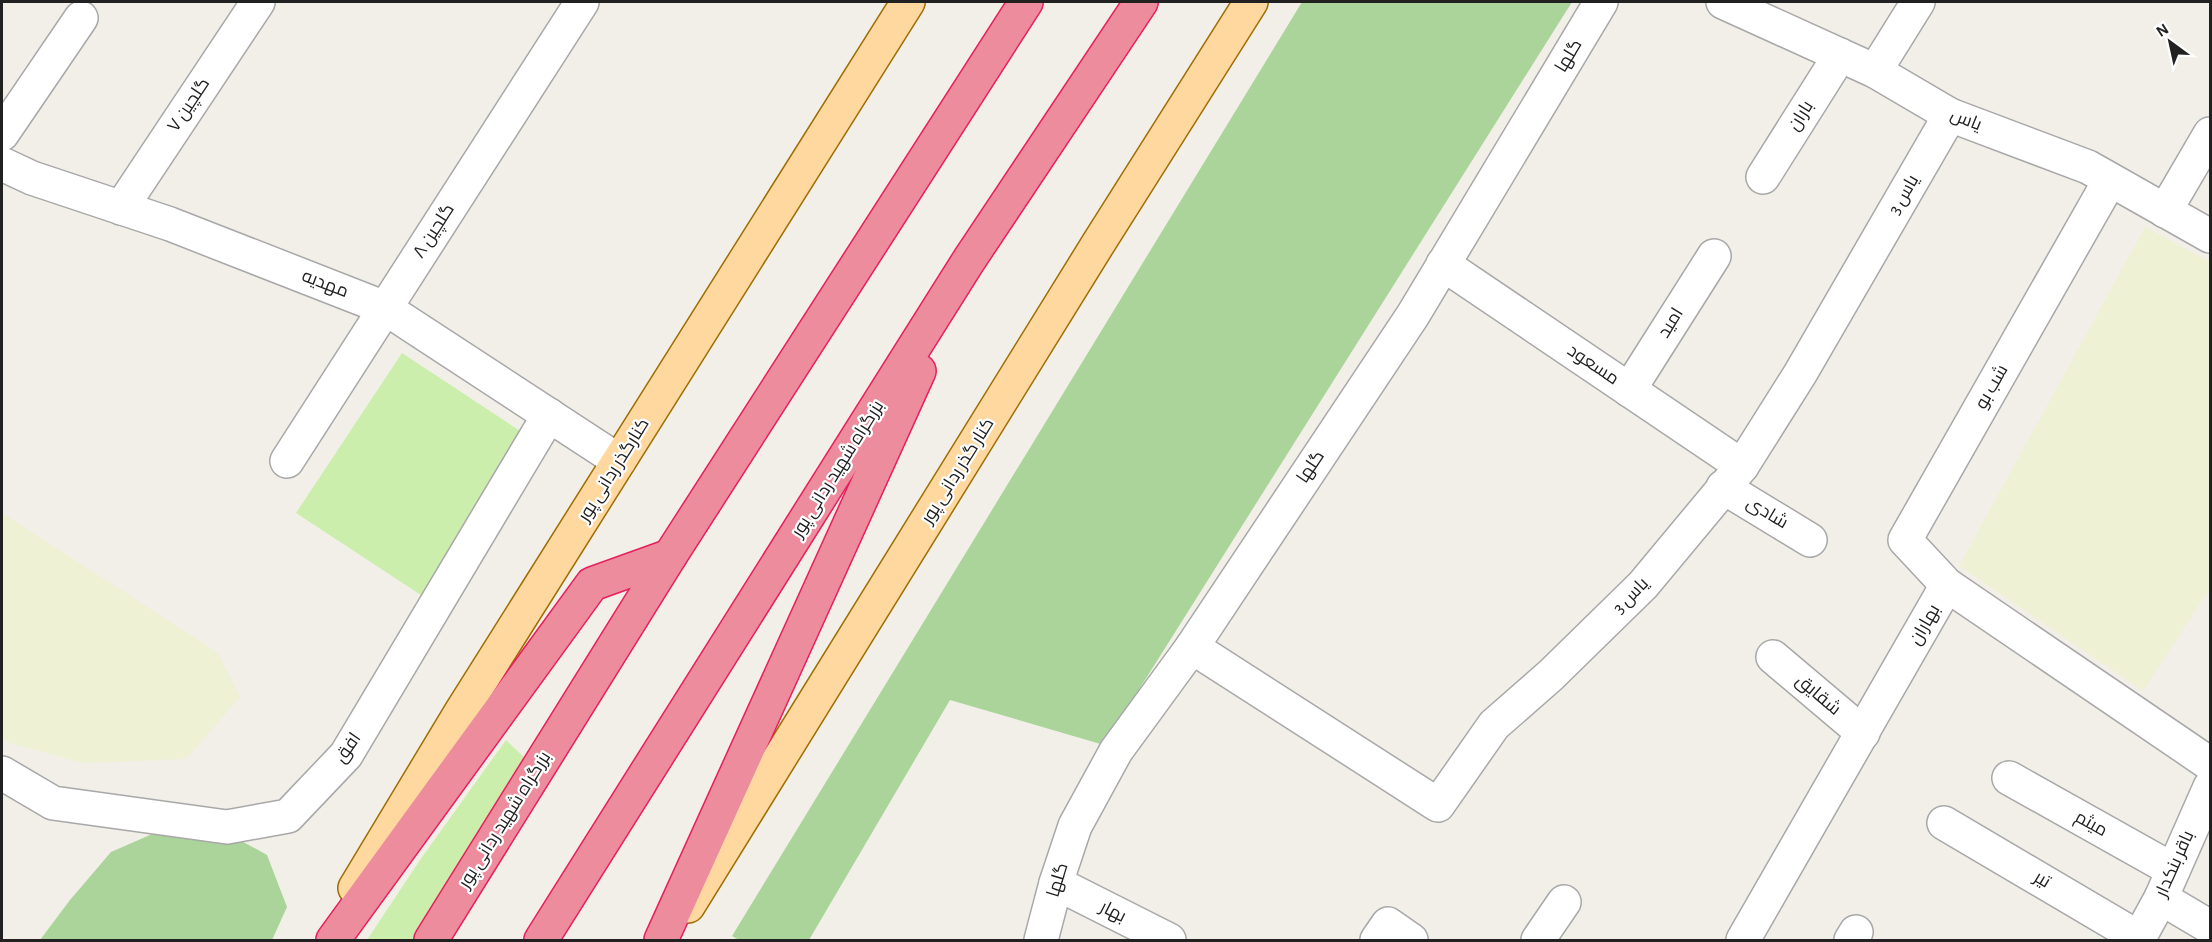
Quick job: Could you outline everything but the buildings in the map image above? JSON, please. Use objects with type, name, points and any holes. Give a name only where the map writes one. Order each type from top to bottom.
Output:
[{"type":"highway","name":"بزرگراه شهید ردانی پور","points":[[430,940],[670,556],[1026,2]]},
{"type":"highway","name":"بزرگراه شهید ردانی پور","points":[[541,940],[969,260],[1141,2]]},
{"type":"highway","points":[[661,940],[969,260]]},
{"type":"highway","points":[[333,940],[592,584],[670,556]]},
{"type":"main road","name":"کنارگذر ردانی پور","points":[[324,940],[461,712],[908,2]]},
{"type":"main road","name":"کنار گذر ردانی پور","points":[[667,940],[1098,244],[1251,2]]},
{"type":"street","name":"گلچین ۷","points":[[121,208],[258,2]]},
{"type":"street","name":"گلچین ۸","points":[[287,461],[582,2]]},
{"type":"street","name":"گلها","points":[[1041,940],[1056,883],[1075,826],[1116,751],[1192,647],[1443,264],[1601,2]]},
{"type":"street","name":"یاس","points":[[1723,2],[1875,71],[1950,115],[2088,167],[2211,236]]},
{"type":"street","points":[[1875,71],[1918,2]]},
{"type":"street","points":[[2,134],[81,18]]},
{"type":"street","name":"باران","points":[[1763,177],[1840,55]]},
{"type":"street","name":"یاس 3","points":[[1192,647],[1438,805],[1494,725],[1551,675],[1643,585],[1733,477],[1800,374],[1950,115]]},
{"type":"street","points":[[2165,211],[2211,134]]},
{"type":"street","name":"مهدیه","points":[[2,164],[385,308],[619,461]]},
{"type":"street","name":"شب بو","points":[[1947,585],[1905,540],[2110,180]]},
{"type":"street","name":"امید","points":[[1629,390],[1714,256]]},
{"type":"street","name":"مسعود","points":[[1443,264],[1629,390],[1733,477]]},
{"type":"street","name":"افق","points":[[2,773],[52,803],[227,827],[288,816],[346,755],[549,415]]},
{"type":"street","name":"شادی","points":[[1733,477],[1810,540]]},
{"type":"street","name":"بهاران","points":[[1743,940],[1947,585],[2211,765]]},
{"type":"street","name":"شقایق","points":[[1773,657],[1863,733]]},
{"type":"street","name":"میثم","points":[[2009,778],[2167,884],[2211,927]]},
{"type":"street","name":"باقر بنکدار","points":[[2138,939],[2167,884],[2211,787]]},
{"type":"street","name":"تیر","points":[[1944,823],[2138,939]]},
{"type":"street","name":"بهار","points":[[1056,883],[1169,940]]},
{"type":"street","points":[[1538,940],[1564,903]]},
{"type":"street","points":[[1377,940],[1388,924],[1411,940]]},
{"type":"green space","points":[[1302,2],[1572,2],[1104,745],[950,700],[809,940],[739,940],[732,936]]},
{"type":"green space","points":[[2145,227],[2210,262],[2210,588],[2143,691],[1959,566]]},
{"type":"green space","points":[[402,353],[540,444],[433,603],[296,513]]},
{"type":"green space","points":[[2,513],[217,652],[240,697],[186,759],[84,763],[12,744],[2,738]]},
{"type":"green space","points":[[506,740],[529,762],[422,940],[367,940],[420,860]]},
{"type":"green space","points":[[166,828],[218,828],[267,855],[287,907],[272,940],[40,940],[111,852]]}]
